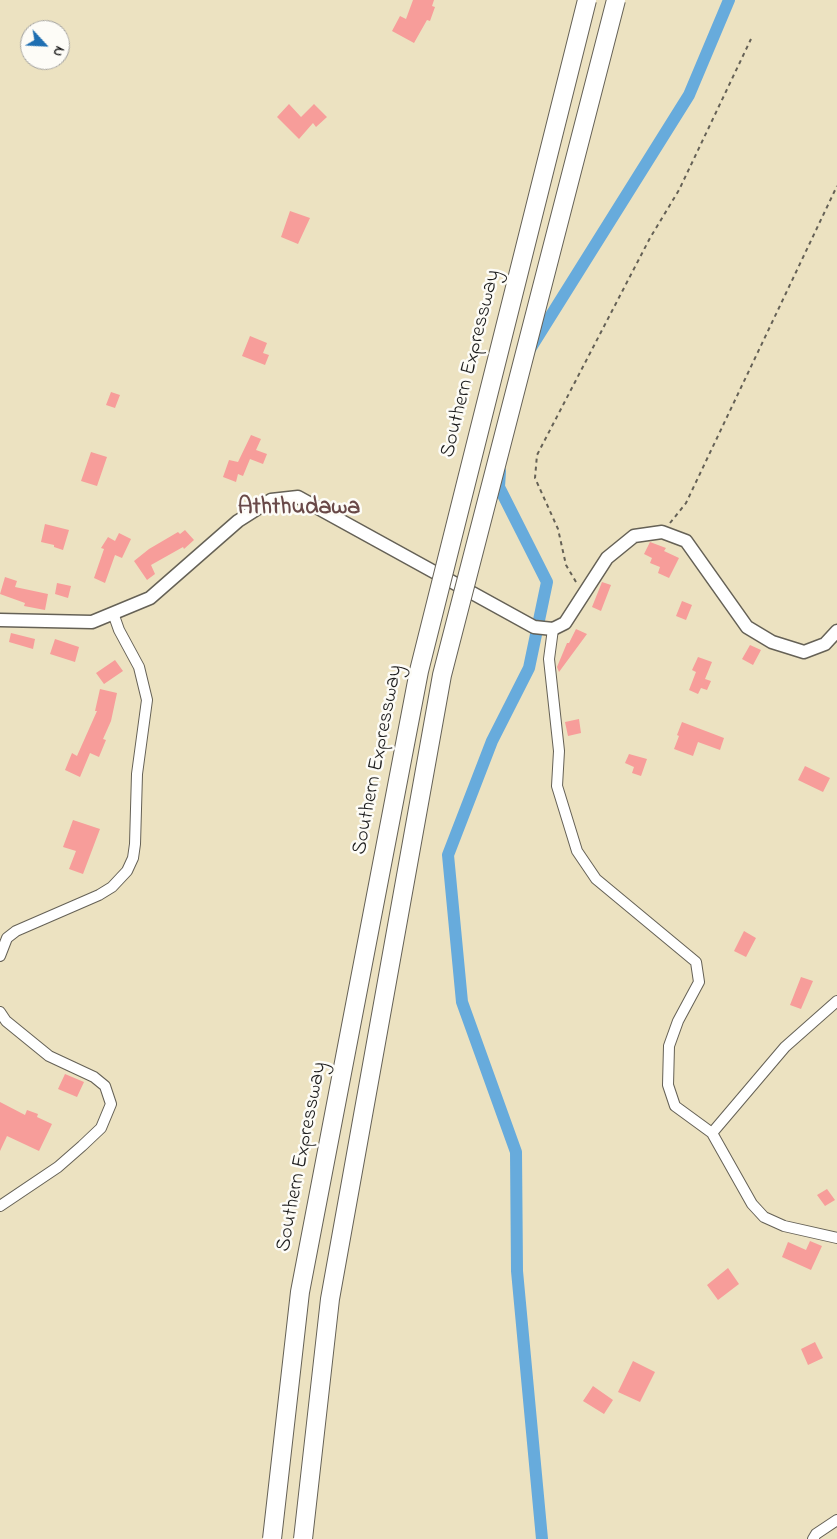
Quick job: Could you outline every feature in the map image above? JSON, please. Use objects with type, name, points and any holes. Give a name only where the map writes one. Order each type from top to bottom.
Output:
[{"type":"highway","name":"Southern Expressway","points":[[272,1539],[300,1292],[419,671],[587,0]]},
{"type":"highway","points":[[303,1539],[330,1299],[442,675],[616,0]]},
{"type":"street","points":[[0,620],[92,622],[150,598],[238,521],[271,500],[298,497],[534,627],[551,629],[565,623],[607,558],[634,536],[662,532],[686,541],[747,627],[772,642],[804,652],[825,644],[837,631]]},
{"type":"street","points":[[0,956],[7,938],[16,931],[99,895],[112,887],[128,870],[133,858],[136,830],[137,774],[147,700],[138,667],[118,630],[113,613]]},
{"type":"street","points":[[551,629],[549,659],[559,751],[557,786],[576,851],[596,879],[696,962],[700,982],[678,1021],[669,1046],[668,1085],[675,1106],[712,1133],[752,1204],[764,1217],[784,1226],[837,1238]]},
{"type":"street","points":[[712,1133],[784,1047],[837,1001]]},
{"type":"street","points":[[0,1012],[6,1021],[49,1056],[94,1076],[105,1086],[111,1104],[101,1128],[82,1146],[58,1167],[0,1206]]},
{"type":"street","points":[[813,1539],[816,1534],[837,1520]]},
{"type":"path","points":[[584,595],[566,565],[558,529],[534,478],[537,455],[650,238],[679,190],[751,39]]},
{"type":"path","points":[[662,532],[686,503],[837,186]]},
{"type":"building","points":[[413,0],[434,0],[432,6],[435,7],[430,21],[427,20],[414,43],[392,31],[400,16],[406,19]]},
{"type":"building","points":[[289,104],[301,117],[314,104],[327,117],[316,127],[313,123],[299,139],[277,117]]},
{"type":"building","points":[[290,211],[310,218],[298,244],[281,237]]},
{"type":"building","points":[[250,336],[267,343],[263,353],[269,355],[265,365],[242,356]]},
{"type":"building","points":[[111,392],[120,395],[115,408],[106,405]]},
{"type":"building","points":[[251,435],[261,439],[256,450],[267,454],[263,464],[250,459],[243,476],[238,474],[236,482],[223,477],[229,460],[238,462]]},
{"type":"building","points":[[91,452],[107,457],[97,486],[81,481]]},
{"type":"building","points":[[45,524],[69,530],[63,550],[54,547],[54,545],[41,542]]},
{"type":"building","points":[[185,530],[194,540],[184,549],[183,547],[151,565],[155,574],[147,580],[134,561],[149,549]]},
{"type":"building","points":[[119,533],[131,539],[122,558],[115,555],[105,583],[94,578],[104,549],[101,548],[108,537],[115,541]]},
{"type":"building","points":[[650,542],[666,548],[664,551],[679,558],[669,578],[658,573],[660,567],[650,563],[652,558],[644,554]]},
{"type":"building","points":[[5,577],[17,581],[15,587],[48,594],[45,610],[24,606],[25,603],[0,594]]},
{"type":"building","points":[[602,582],[611,585],[601,611],[592,607]]},
{"type":"building","points":[[57,583],[71,586],[68,598],[55,594]]},
{"type":"building","points":[[682,601],[692,605],[686,620],[676,616]]},
{"type":"building","points":[[576,629],[587,634],[559,672],[557,667],[567,643],[569,643]]},
{"type":"building","points":[[11,633],[35,639],[33,649],[9,642]]},
{"type":"building","points":[[55,639],[79,647],[75,662],[50,654]]},
{"type":"building","points":[[750,645],[761,650],[753,665],[742,659]]},
{"type":"building","points":[[698,657],[712,662],[705,679],[711,681],[707,690],[701,688],[698,694],[689,690],[696,672],[692,670]]},
{"type":"building","points":[[115,660],[123,671],[104,684],[96,673]]},
{"type":"building","points":[[100,689],[117,693],[111,721],[103,739],[106,740],[99,757],[90,753],[80,777],[65,770],[72,753],[77,756],[97,711],[95,711]]},
{"type":"building","points":[[579,719],[581,733],[568,736],[565,722]]},
{"type":"building","points":[[682,722],[724,738],[720,750],[698,742],[693,756],[674,749]]},
{"type":"building","points":[[629,754],[647,759],[641,776],[632,773],[634,767],[625,763]]},
{"type":"building","points":[[805,766],[830,778],[823,792],[798,780]]},
{"type":"building","points":[[73,820],[100,829],[83,874],[69,869],[76,851],[63,847]]},
{"type":"building","points":[[744,931],[756,938],[746,957],[734,951]]},
{"type":"building","points":[[801,977],[813,981],[801,1009],[790,1005]]},
{"type":"building","points":[[65,1074],[84,1082],[77,1097],[58,1089]]},
{"type":"building","points":[[0,1102],[25,1115],[27,1110],[38,1114],[37,1117],[52,1124],[39,1151],[7,1136],[0,1151]]},
{"type":"building","points":[[827,1189],[835,1200],[825,1206],[817,1195]]},
{"type":"building","points":[[810,1241],[822,1246],[811,1270],[782,1257],[788,1242],[806,1250]]},
{"type":"building","points":[[728,1268],[739,1284],[718,1300],[707,1285]]},
{"type":"building","points":[[815,1342],[823,1358],[808,1365],[801,1349]]},
{"type":"building","points":[[633,1361],[655,1372],[640,1402],[618,1392]]},
{"type":"building","points":[[593,1386],[613,1400],[604,1414],[583,1401]]},
{"type":"waterway","points":[[530,349],[689,95],[729,0]]},
{"type":"waterway","points":[[500,471],[499,487],[547,582],[529,668],[492,741],[448,855],[462,1002],[516,1152],[517,1271],[542,1539]]},
{"type":"district","name":"Aththudawa","points":[[299,509]]}]
